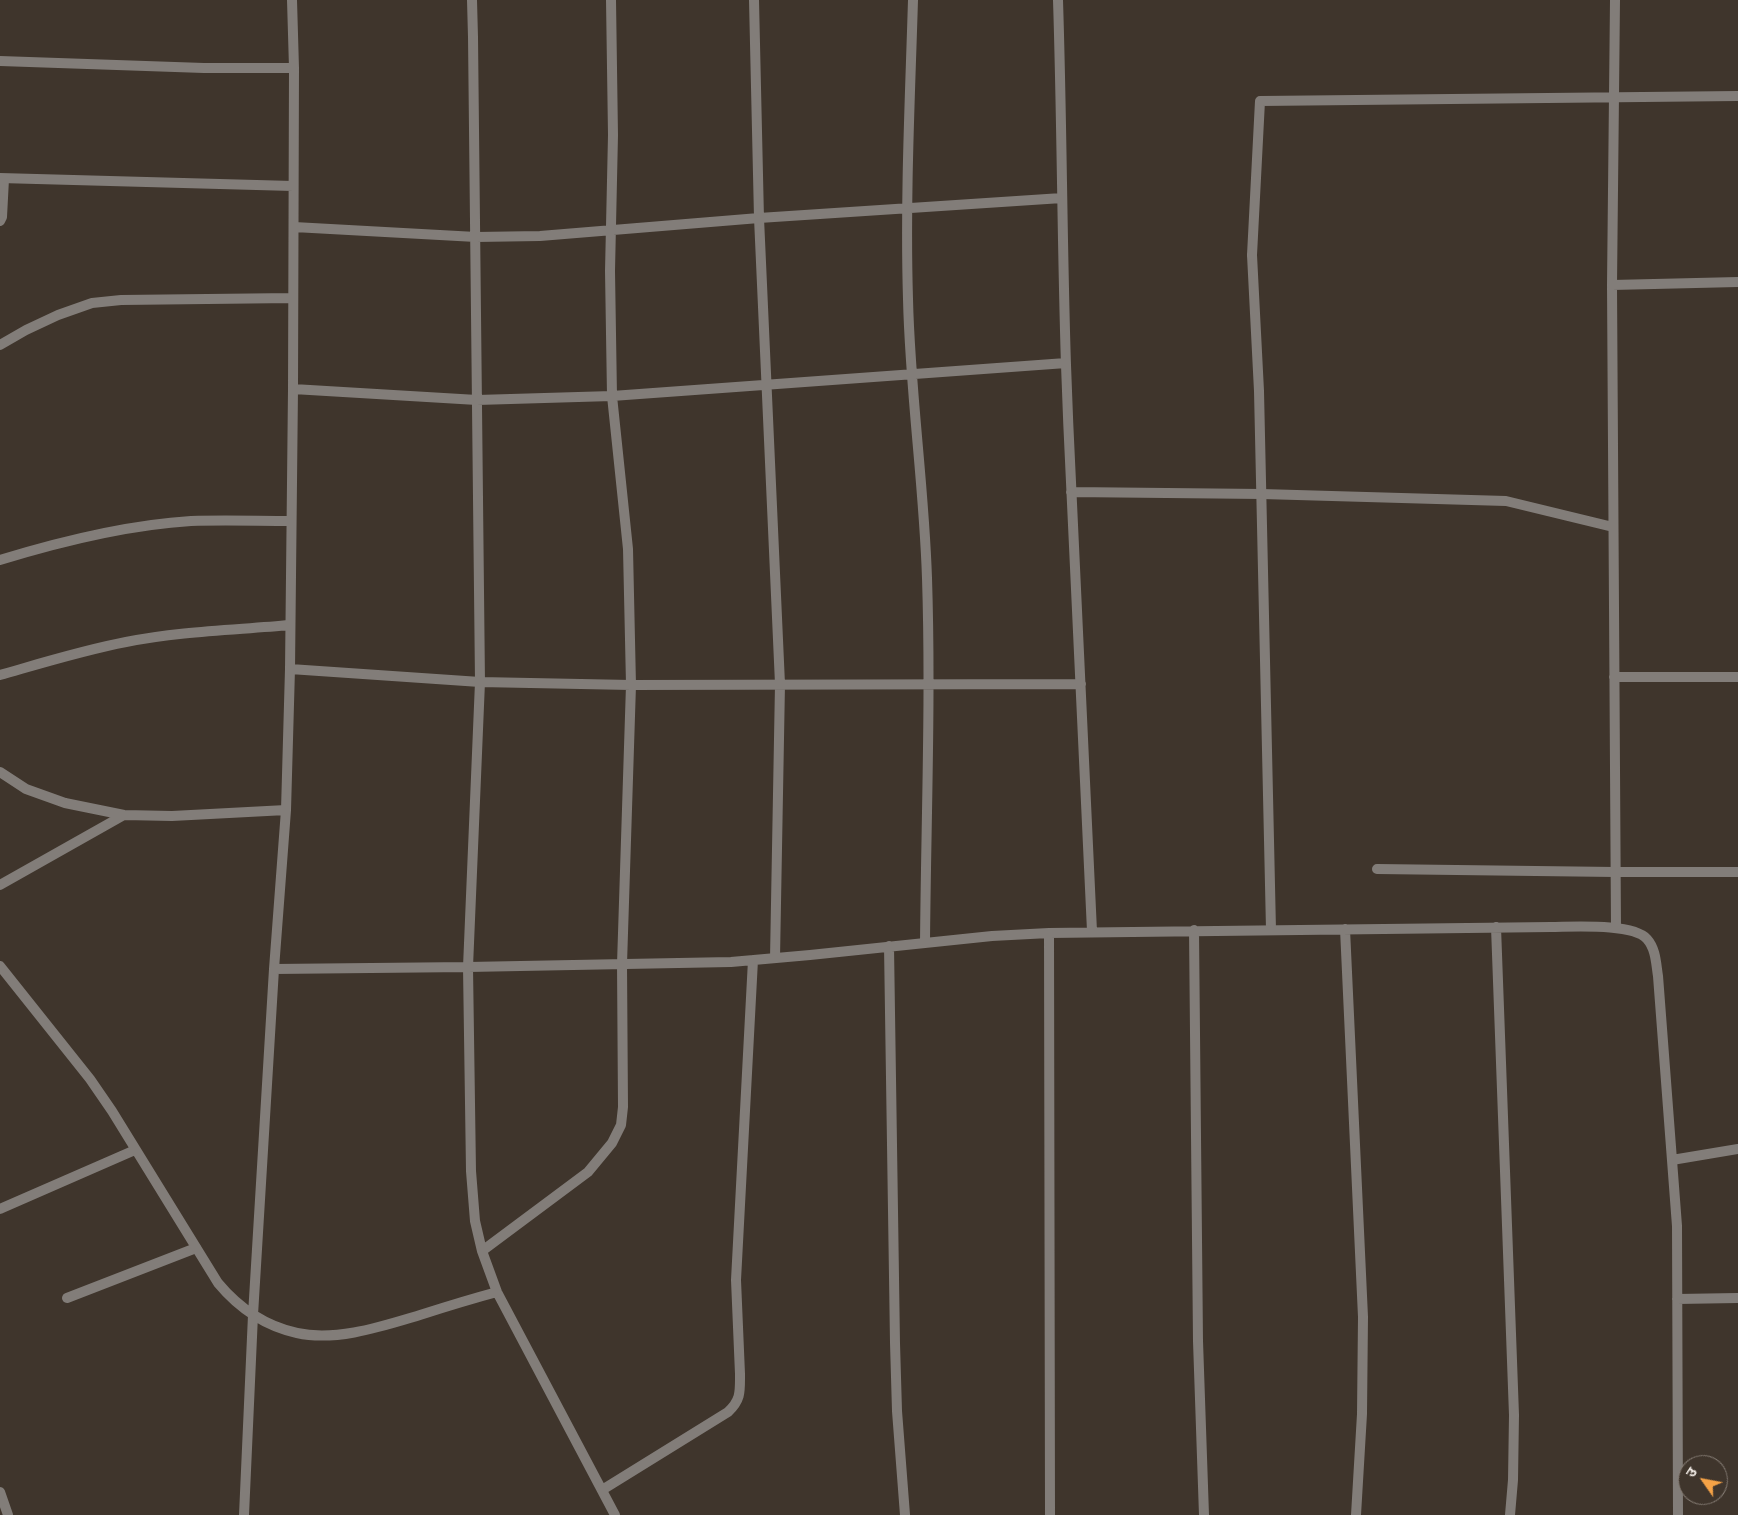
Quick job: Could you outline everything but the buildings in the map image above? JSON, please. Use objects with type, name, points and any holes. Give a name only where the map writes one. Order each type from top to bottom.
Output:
[{"type":"street","points":[[244,1515],[253,1315],[274,970],[286,810],[290,669],[293,389],[294,68],[292,0]]},
{"type":"street","points":[[472,0],[480,682],[468,968],[471,1171],[475,1221],[482,1251],[497,1292],[615,1515]]},
{"type":"street","points":[[482,1251],[588,1172],[612,1143],[621,1125],[623,1107],[622,964],[631,685],[628,549],[612,396],[610,231],[613,135],[611,0]]},
{"type":"street","points":[[754,0],[759,218],[780,684],[775,958]]},
{"type":"street","points":[[913,0],[907,209],[908,299],[911,374],[922,488],[927,576],[929,684],[925,943]]},
{"type":"street","points":[[1058,0],[1066,362],[1092,931]]},
{"type":"street","points":[[1615,0],[1612,285],[1616,928]]},
{"type":"street","points":[[0,61],[204,68],[294,68]]},
{"type":"street","points":[[1271,930],[1262,494],[1252,255],[1260,101],[1738,96]]},
{"type":"street","points":[[0,221],[2,217],[2,178],[293,186]]},
{"type":"street","points":[[294,227],[476,237],[540,236],[759,218],[1062,198]]},
{"type":"street","points":[[1612,285],[1738,282]]},
{"type":"street","points":[[0,345],[58,315],[92,303],[121,300],[293,298]]},
{"type":"street","points":[[293,389],[477,400],[612,396],[1066,362]]},
{"type":"street","points":[[1071,492],[1262,494],[1506,501],[1613,527]]},
{"type":"street","points":[[0,560],[52,544],[114,530],[190,522],[291,521]]},
{"type":"street","points":[[0,675],[126,642],[290,625]]},
{"type":"street","points":[[290,669],[480,682],[631,685],[1081,684]]},
{"type":"street","points":[[1614,677],[1738,677]]},
{"type":"street","points":[[0,772],[26,789],[65,803],[124,815],[172,816],[286,810]]},
{"type":"street","points":[[0,885],[124,815]]},
{"type":"street","points":[[1377,869],[1738,872]]},
{"type":"street","points":[[274,970],[468,968],[753,960],[992,936],[1092,931],[1496,927],[1616,928],[1634,931],[1646,938],[1655,955],[1677,1226],[1678,1515]]},
{"type":"street","points":[[1496,927],[1514,1416],[1514,1480],[1510,1515]]},
{"type":"street","points":[[1345,929],[1363,1317],[1362,1414],[1356,1515]]},
{"type":"street","points":[[1194,930],[1198,1341],[1204,1515]]},
{"type":"street","points":[[1049,933],[1050,1515]]},
{"type":"street","points":[[889,946],[895,1353],[897,1411],[905,1515]]},
{"type":"street","points":[[602,1490],[728,1412],[737,1404],[740,1374],[736,1280],[753,960]]},
{"type":"street","points":[[0,966],[90,1080],[218,1283],[232,1299],[253,1315],[297,1334],[327,1335],[369,1330],[497,1292]]},
{"type":"street","points":[[1672,1160],[1738,1149]]},
{"type":"street","points":[[0,1209],[135,1150]]},
{"type":"street","points":[[66,1298],[196,1248]]},
{"type":"street","points":[[1678,1299],[1738,1298]]},
{"type":"street","points":[[0,1492],[8,1515]]}]
